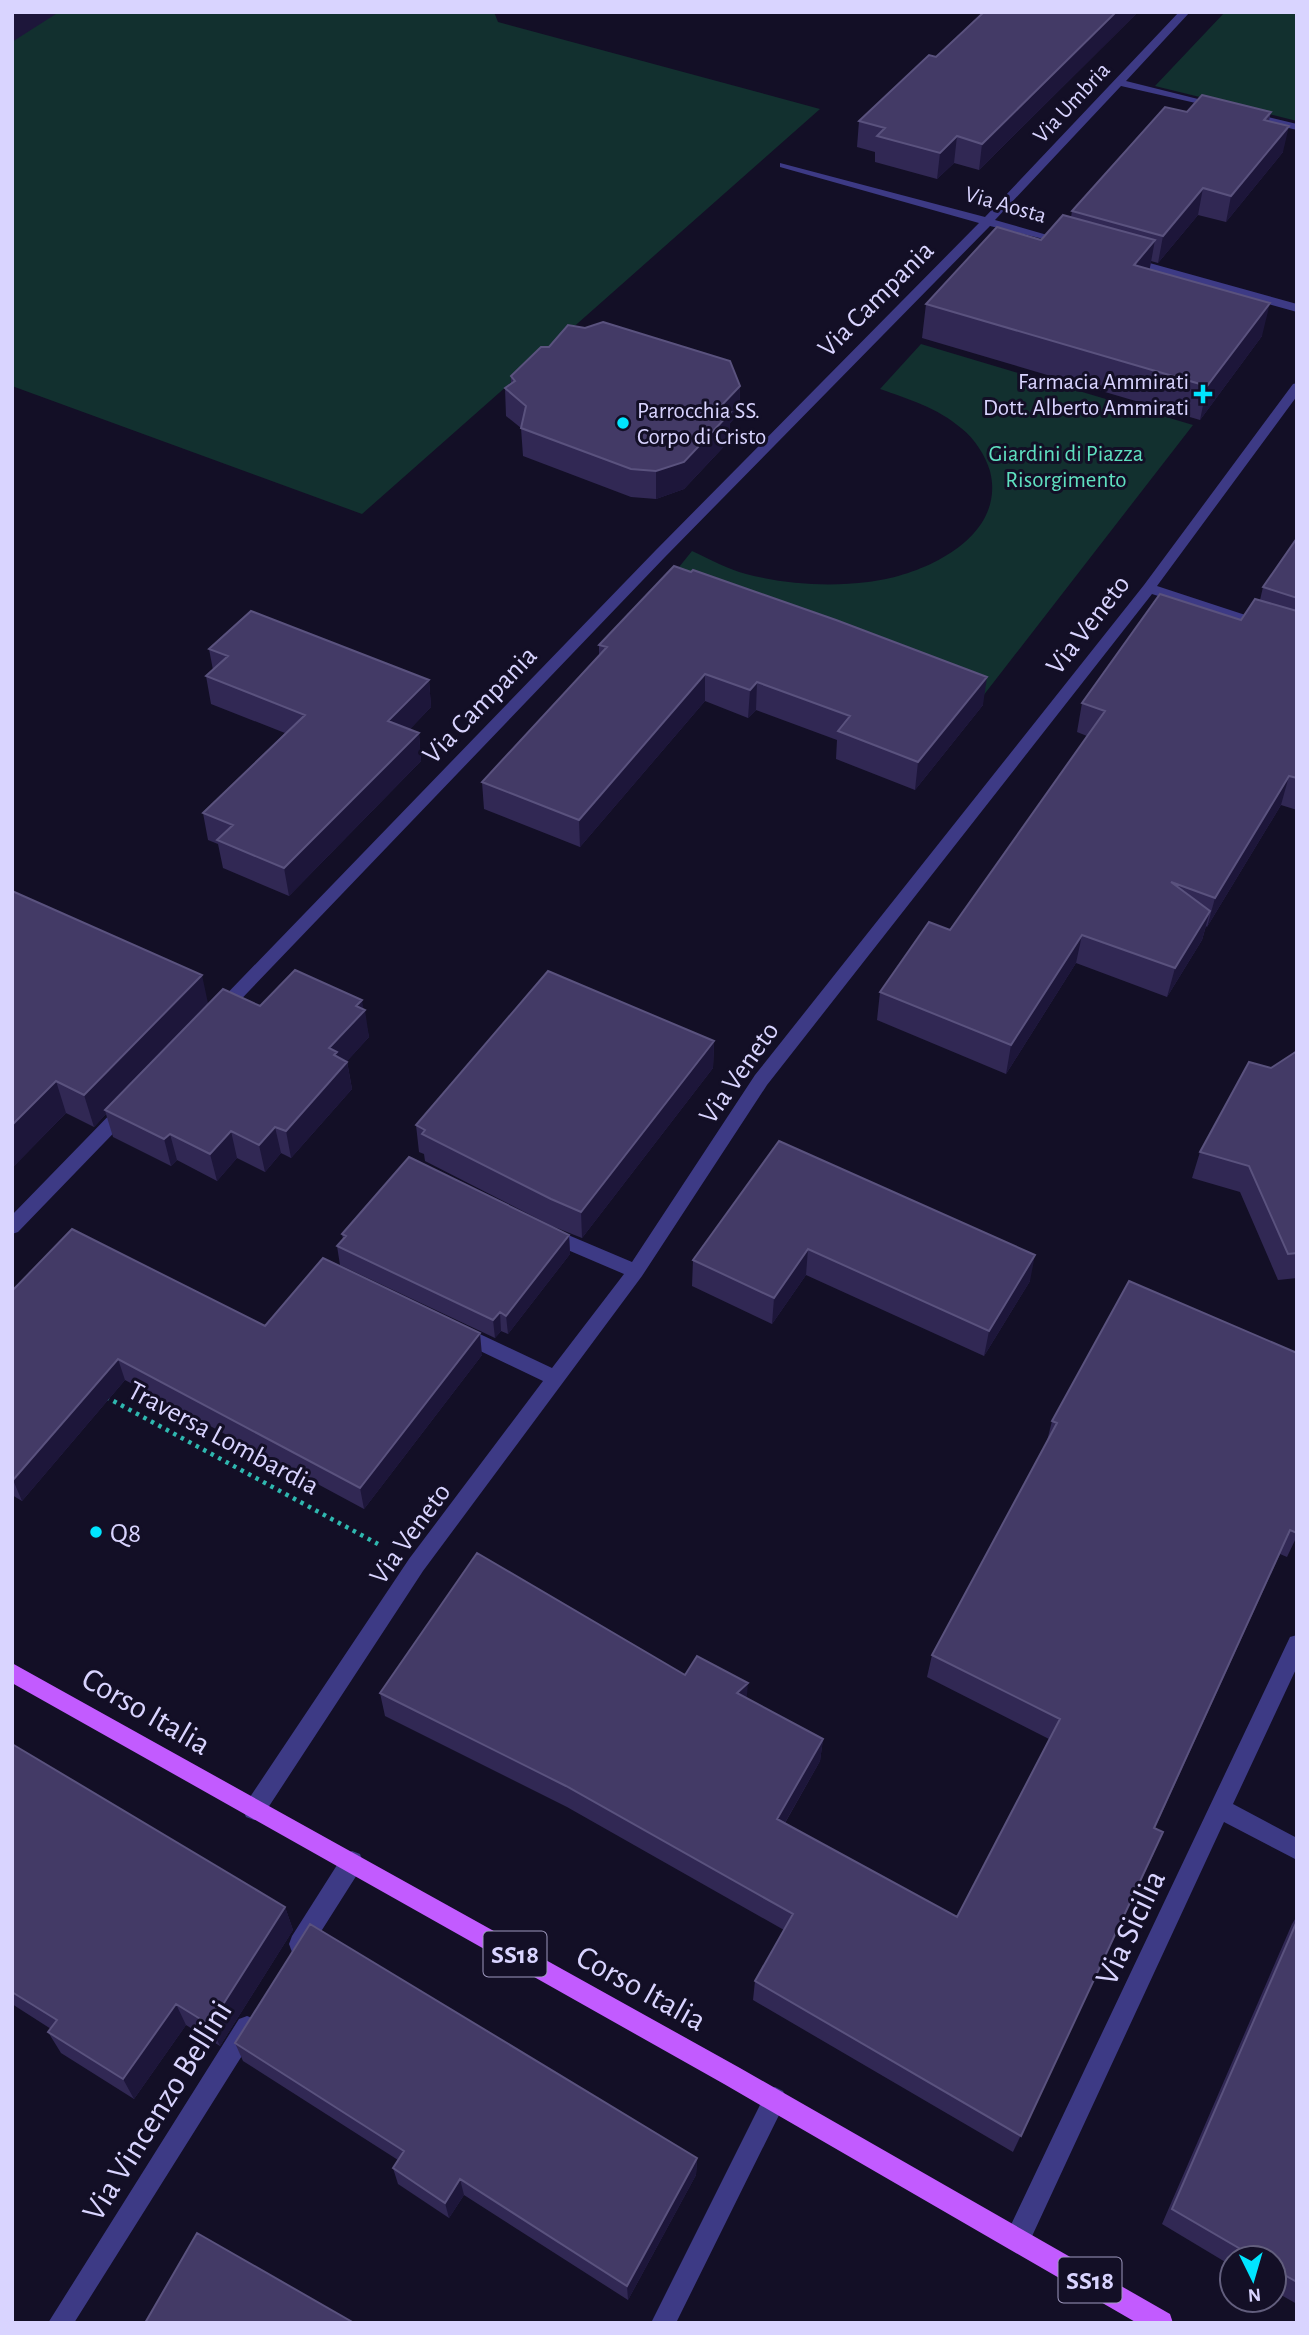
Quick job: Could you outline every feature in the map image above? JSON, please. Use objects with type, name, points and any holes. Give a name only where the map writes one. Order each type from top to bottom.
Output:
[{"type":"main road","name":"Corso Italia","points":[[12,1672],[1018,2238]]},
{"type":"main road","name":"SS18","points":[[1018,2238],[1161,2323]]},
{"type":"street","name":"Via Umbria","points":[[988,221],[1185,12]]},
{"type":"street","points":[[1119,82],[1297,127]]},
{"type":"street","name":"Via Aosta","points":[[785,165],[1082,248]]},
{"type":"street","name":"Via Campania","points":[[206,1026],[676,537],[988,221]]},
{"type":"street","points":[[1109,255],[1297,308]]},
{"type":"street","name":"Via Veneto","points":[[254,1810],[416,1565],[636,1272],[761,1080],[1149,588],[1297,387]]},
{"type":"street","points":[[1149,588],[1297,638]]},
{"type":"street","points":[[12,1227],[138,1097]]},
{"type":"street","points":[[533,1227],[636,1272]]},
{"type":"street","points":[[441,1324],[554,1378]]},
{"type":"street","name":"Via Sicilia","points":[[1018,2238],[1222,1809],[1297,1644]]},
{"type":"street","points":[[1222,1809],[1297,1850]]},
{"type":"street","points":[[285,1968],[352,1862]]},
{"type":"street","name":"Via Vincenzo Bellini","points":[[60,2323],[262,2003]]},
{"type":"street","points":[[663,2323],[775,2099]]},
{"type":"path","name":"Traversa Lombardia","points":[[98,1392],[416,1565]]},
{"type":"green space","points":[[12,12],[494,12],[498,22],[820,109],[362,514],[12,386]]},
{"type":"green space","points":[[1225,12],[1297,12],[1297,121],[1155,86]]},
{"type":"green space","name":"Giardini di Piazza Risorgimento","points":[[921,344],[1193,425],[983,696],[667,582],[692,551],[739,572],[776,580],[806,584],[868,582],[912,572],[935,562],[973,534],[986,516],[992,495],[990,471],[979,448],[966,432],[943,415],[880,389]]},
{"type":"building","points":[[984,12],[1116,12],[982,144],[957,136],[940,153],[877,136],[885,128],[859,121],[929,55],[936,57]]},
{"type":"building","points":[[1202,95],[1271,112],[1264,120],[1289,126],[1231,196],[1203,188],[1163,236],[1072,211],[1165,107],[1187,112]]},
{"type":"building","points":[[1063,215],[1155,240],[1134,265],[1270,303],[1207,386],[926,304],[997,227],[1041,240]]},
{"type":"building","name":"Parrocchia SS. Corpo di Cristo","points":[[603,322],[730,361],[740,386],[719,408],[731,412],[684,462],[656,471],[631,469],[521,428],[526,406],[505,388],[515,381],[511,376],[541,347],[549,347],[568,325],[585,328]]},
{"type":"building","points":[[1297,538],[1297,598],[1263,587]]},
{"type":"building","points":[[674,566],[691,572],[693,570],[836,620],[987,677],[918,762],[838,731],[850,716],[757,682],[750,690],[705,674],[579,820],[482,782],[607,647],[599,645]]},
{"type":"building","points":[[1160,594],[1241,620],[1255,599],[1297,611],[1297,778],[1289,776],[1215,898],[1171,882],[1210,911],[1175,968],[1082,935],[1011,1045],[880,992],[929,922],[950,930],[1105,711],[1082,703]]},
{"type":"building","points":[[251,611],[429,680],[388,721],[419,733],[284,868],[217,840],[233,825],[203,813],[305,715],[206,676],[228,656],[209,649]]},
{"type":"building","points":[[12,891],[202,975],[84,1095],[56,1081],[12,1125]]},
{"type":"building","points":[[295,970],[362,1000],[356,1006],[365,1010],[329,1048],[337,1052],[334,1055],[347,1062],[286,1131],[275,1127],[259,1145],[231,1131],[210,1154],[170,1134],[164,1139],[105,1110],[223,989],[260,1006]]},
{"type":"building","points":[[548,971],[714,1041],[581,1212],[422,1134],[425,1130],[416,1125]]},
{"type":"building","points":[[1297,1051],[1297,1253],[1288,1254],[1249,1166],[1200,1152],[1249,1062],[1271,1068]]},
{"type":"building","points":[[779,1141],[1035,1255],[989,1331],[808,1249],[774,1298],[693,1260]]},
{"type":"building","points":[[409,1157],[569,1235],[506,1316],[500,1312],[493,1320],[337,1246],[346,1236],[342,1234]]},
{"type":"building","points":[[72,1229],[265,1326],[323,1258],[480,1333],[360,1488],[118,1359],[13,1480],[12,1291]]},
{"type":"building","points":[[1129,1281],[1297,1353],[1297,1533],[1290,1530],[1154,1828],[1163,1832],[1021,2136],[755,1981],[793,1914],[566,1786],[380,1693],[477,1553],[685,1675],[697,1656],[748,1683],[737,1693],[823,1739],[777,1819],[957,1917],[1060,1719],[932,1655],[1057,1423],[1052,1421]]},
{"type":"building","points":[[12,1744],[285,1907],[210,2025],[176,2004],[123,2079],[48,2032],[57,2020],[12,1992]]},
{"type":"building","points":[[1297,1921],[1297,2282],[1288,2277],[1288,2244],[1232,2244],[1172,2209]]},
{"type":"building","points":[[310,1924],[697,2158],[627,2286],[460,2179],[445,2203],[393,2168],[404,2151],[235,2043]]},
{"type":"building","points":[[197,2233],[354,2323],[145,2323]]},
{"type":"place","name":"Farmacia Ammirati Dott. Alberto Ammirati","points":[[1203,394]]},
{"type":"place","name":"Parrocchia SS. Corpo di Cristo","points":[[623,423]]},
{"type":"place","name":"Q8","points":[[96,1532]]}]
